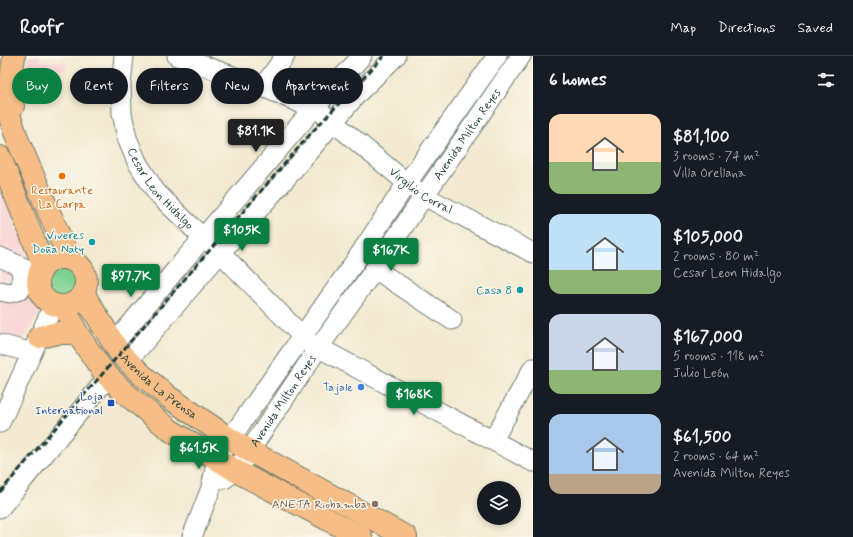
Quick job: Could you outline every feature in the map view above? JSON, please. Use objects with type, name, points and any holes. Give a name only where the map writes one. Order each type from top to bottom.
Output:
[{"type":"main road","points":[[14,56],[10,86],[18,141]]},
{"type":"main road","points":[[0,88],[18,141],[69,258],[78,264],[85,272],[86,283],[83,293],[78,300],[72,304],[59,305],[46,299],[41,292],[0,157]]},
{"type":"main road","points":[[35,269],[51,260],[69,258]]},
{"type":"main road","name":"Avenida La Prensa","points":[[83,293],[120,353],[142,375],[170,398],[250,451],[406,537]]},
{"type":"main road","points":[[59,305],[77,334],[108,377],[126,394],[170,430],[236,471],[361,537]]},
{"type":"main road","points":[[35,345],[58,333],[77,334]]},
{"type":"street","name":"Cesar Leon Hidalgo","points":[[124,56],[121,85],[122,113],[126,138],[136,162],[156,192],[203,238],[213,245],[310,342],[533,462]]},
{"type":"street","name":"Virgilio Corral","points":[[177,56],[211,68]]},
{"type":"street","points":[[264,86],[285,56]]},
{"type":"street","points":[[128,362],[220,252],[283,182],[322,115],[362,56]]},
{"type":"street","points":[[114,344],[203,238],[322,115],[358,93],[396,56]]},
{"type":"street","name":"Avenida Milton Reyes","points":[[211,488],[236,471],[250,451],[356,260],[407,183],[497,56]]},
{"type":"street","name":"Avenida Milton Reyes","points":[[211,488],[217,460],[230,439],[310,342],[375,269],[522,56]]},
{"type":"street","name":"Virgilio Corral","points":[[264,87],[322,115],[424,196],[533,252]]},
{"type":"street","points":[[0,257],[35,269],[20,290],[1,294]]},
{"type":"street","points":[[375,269],[452,320]]},
{"type":"street","points":[[0,423],[35,345],[59,305]]},
{"type":"street","points":[[0,344],[35,345]]},
{"type":"street","points":[[493,440],[533,368]]},
{"type":"street","points":[[0,508],[108,377]]},
{"type":"street","points":[[192,537],[211,488]]},
{"type":"shaded area","points":[[29,56],[40,56],[40,61],[66,62],[66,70],[62,70],[62,68],[26,68]]},
{"type":"shaded area","points":[[0,186],[28,249],[23,266],[23,281],[31,299],[40,311],[23,341],[0,335]]},
{"type":"green space","points":[[59,261],[72,263],[81,274],[82,279],[78,293],[69,300],[50,297],[45,293],[42,286],[44,271],[51,264]]},
{"type":"railway","points":[[0,492],[313,131],[384,56]]},
{"type":"place","name":"Restaurante La Carpa","points":[[62,176]]},
{"type":"place","name":"Viveres Doña Naty","points":[[92,242]]},
{"type":"place","name":"Casa 8","points":[[520,290]]},
{"type":"place","name":"Tajale","points":[[361,387]]},
{"type":"place","name":"Loja International","points":[[111,403]]},
{"type":"place","name":"ANETA Riobamba","points":[[375,504]]}]
